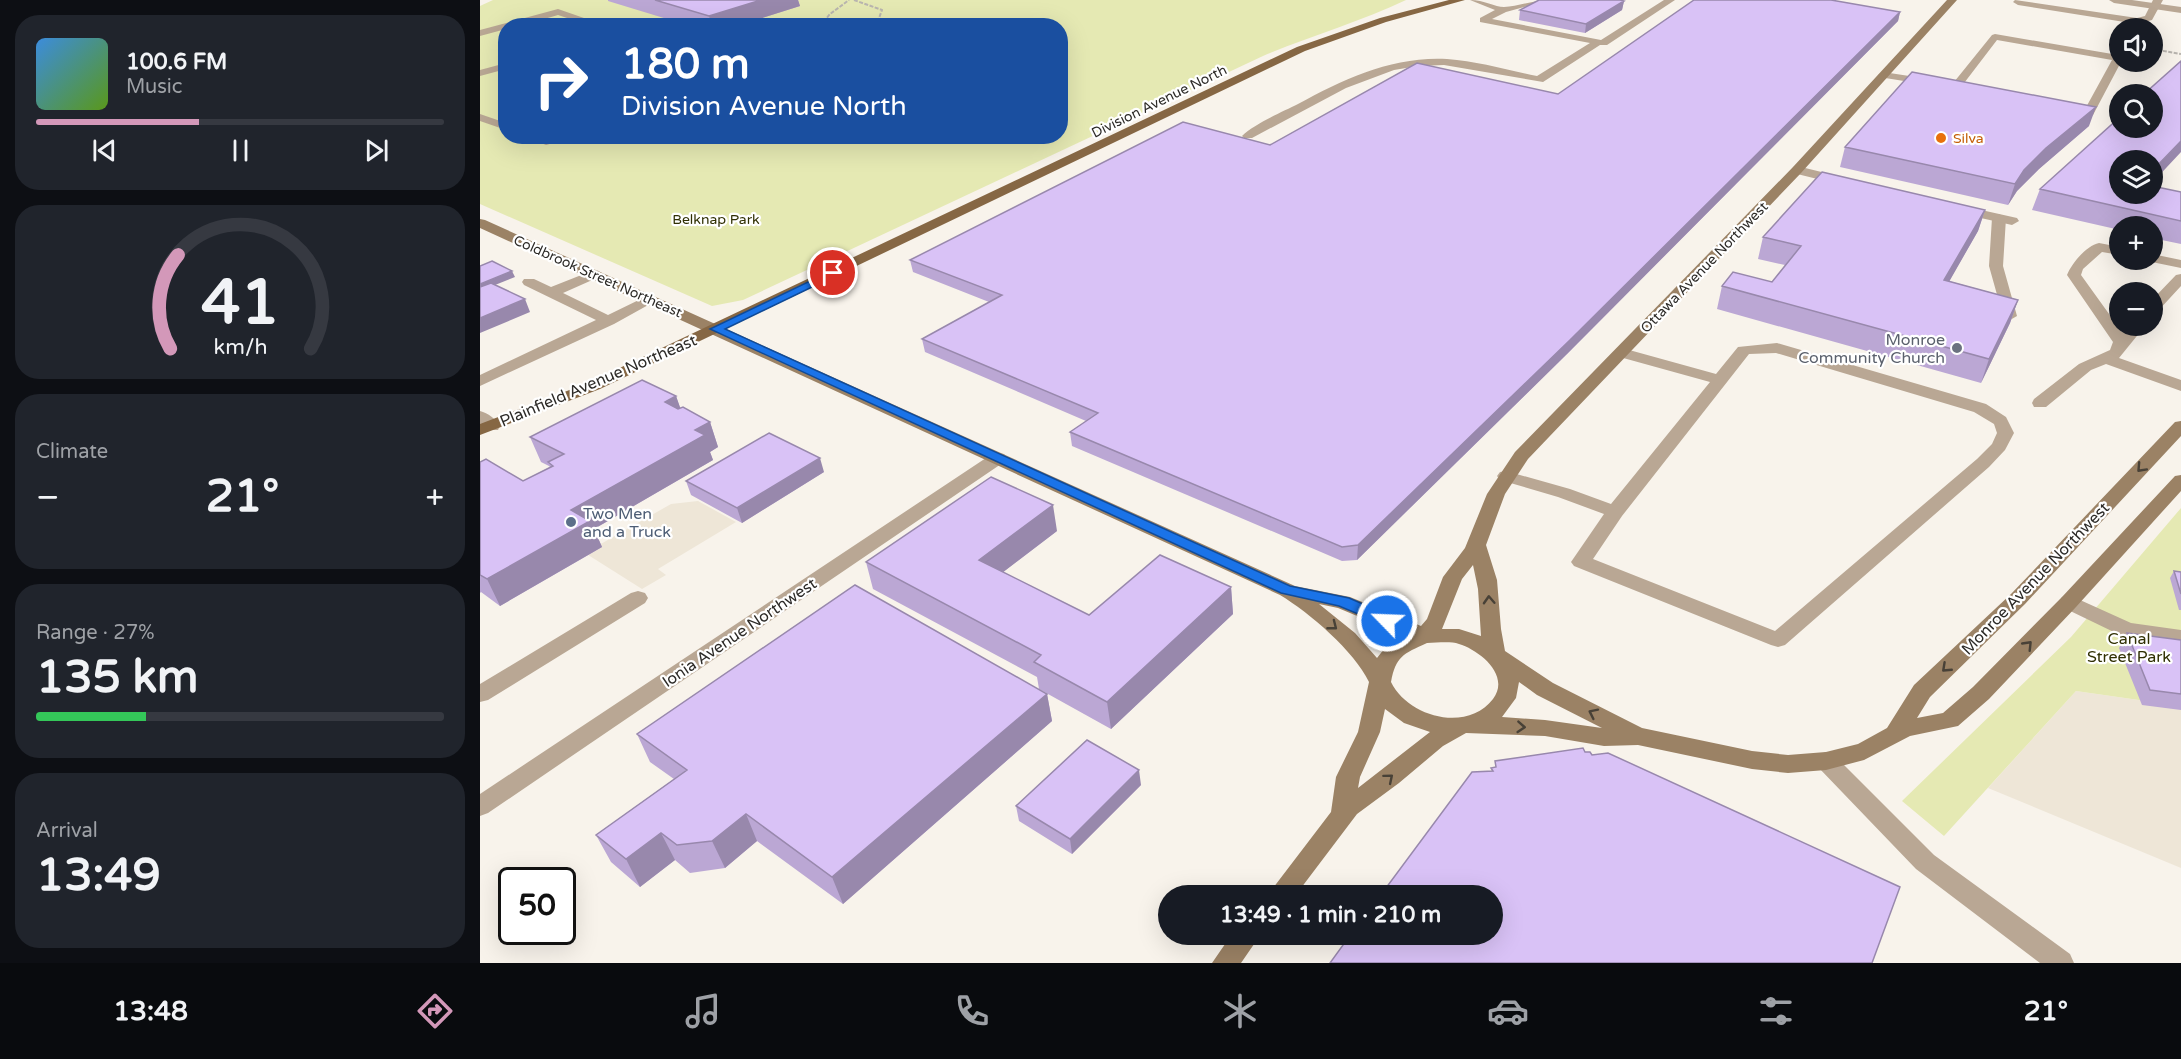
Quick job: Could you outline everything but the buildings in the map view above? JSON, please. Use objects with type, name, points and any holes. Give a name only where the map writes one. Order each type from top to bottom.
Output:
[{"type":"main road","name":"Division Avenue North","points":[[716,329],[1301,49],[1383,20],[1460,0]]},
{"type":"main road","name":"Ottawa Avenue Northwest","points":[[1424,636],[1436,622],[1455,573],[1476,545],[1490,508],[1506,476],[1521,456],[1797,170],[1952,0]]},
{"type":"main road","name":"Coldbrook Street Northeast","points":[[480,222],[1287,590]]},
{"type":"main road","name":"Plainfield Avenue Northeast","points":[[484,424],[594,386],[716,329]]},
{"type":"main road","name":"Monroe Avenue Northwest","points":[[1896,733],[1903,724],[1913,702],[1922,691],[2018,599],[2181,426]]},
{"type":"main road","points":[[1287,590],[1359,648],[1382,681],[1389,699],[1406,714],[1430,723],[1545,728],[1604,737],[1645,739],[1752,760],[1788,764],[1827,761],[1864,751],[1896,733],[1955,718],[2069,602],[2181,480]]},
{"type":"main road","points":[[1288,885],[1343,813],[1357,800],[1391,777],[1435,740],[1462,724],[1491,714],[1504,699],[1508,682],[1503,665],[1497,657],[1490,620],[1488,582],[1476,545]]},
{"type":"main road","points":[[1287,590],[1343,602],[1424,636]]},
{"type":"main road","points":[[1343,813],[1348,777],[1366,742],[1382,681],[1381,672],[1388,656],[1403,643],[1424,636],[1447,634],[1470,639],[1545,689],[1622,730],[1645,739]]},
{"type":"main road","points":[[1225,963],[1239,945]]},
{"type":"street","points":[[1475,0],[1503,10]]},
{"type":"street","points":[[1544,0],[1503,10],[1483,20],[1603,44],[1670,0]]},
{"type":"street","points":[[2114,0],[2157,3],[2181,10]]},
{"type":"street","points":[[2018,2],[2109,18]]},
{"type":"street","points":[[2134,18],[2132,15],[2139,2]]},
{"type":"street","points":[[2149,18],[2157,3]]},
{"type":"street","points":[[536,18],[558,12],[577,18]]},
{"type":"street","points":[[480,33],[498,28]]},
{"type":"street","points":[[1883,75],[1948,88],[1995,37],[2118,58],[2087,115],[2064,110]]},
{"type":"street","points":[[1248,136],[1364,75],[1423,62],[1443,62],[1539,80],[1599,42]]},
{"type":"street","points":[[480,73],[498,68]]},
{"type":"street","points":[[480,117],[498,124]]},
{"type":"street","points":[[1797,170],[1859,185]]},
{"type":"street","points":[[1941,205],[2005,220],[1996,266],[2010,316]]},
{"type":"street","points":[[2109,249],[2099,247],[2077,267],[2074,275],[2121,342]]},
{"type":"street","points":[[2163,260],[2181,264]]},
{"type":"street","points":[[550,293],[594,274]]},
{"type":"street","points":[[2163,297],[2181,278]]},
{"type":"street","points":[[529,282],[609,321]]},
{"type":"street","points":[[480,381],[652,299]]},
{"type":"street","points":[[2040,404],[2085,367],[2116,353],[2127,336]]},
{"type":"street","points":[[1777,348],[1980,408],[1997,416],[2004,424],[2006,432],[2003,445],[1778,640],[1581,562],[1615,513],[1719,380],[1744,350],[1777,348]]},
{"type":"street","points":[[1622,353],[1719,380]]},
{"type":"street","points":[[2108,358],[2181,386]]},
{"type":"street","name":"Ionia Avenue Northwest","points":[[480,806],[998,458]]},
{"type":"street","points":[[1506,476],[1564,493],[1615,513]]},
{"type":"street","points":[[480,694],[638,598]]},
{"type":"street","points":[[2069,602],[2158,644],[2181,637]]},
{"type":"street","points":[[1827,761],[1924,862],[2061,963]]},
{"type":"path","points":[[827,18],[849,0]]},
{"type":"path","points":[[854,0],[882,10],[879,18]]},
{"type":"path","points":[[2163,51],[2181,54]]},
{"type":"shaded area","points":[[698,501],[736,522],[658,569],[666,575],[642,589],[585,553],[671,504]]},
{"type":"shaded area","points":[[2076,691],[2181,706],[2181,868],[1988,788]]},
{"type":"green space","name":"Belknap Park","points":[[493,0],[1406,0],[1263,56],[743,300],[712,306],[480,204],[480,6]]},
{"type":"green space","name":"Canal Street Park","points":[[2181,508],[2181,706],[2076,691],[1944,836],[1902,801],[2071,637]]},
{"type":"place","name":"Silva","points":[[1941,138]]},
{"type":"place","name":"Monroe Community Church","points":[[1957,348]]},
{"type":"place","name":"Two Men and a Truck","points":[[571,522]]},
{"type":"route","points":[[833,273],[716,329],[1287,590],[1343,602],[1387,621]]}]
